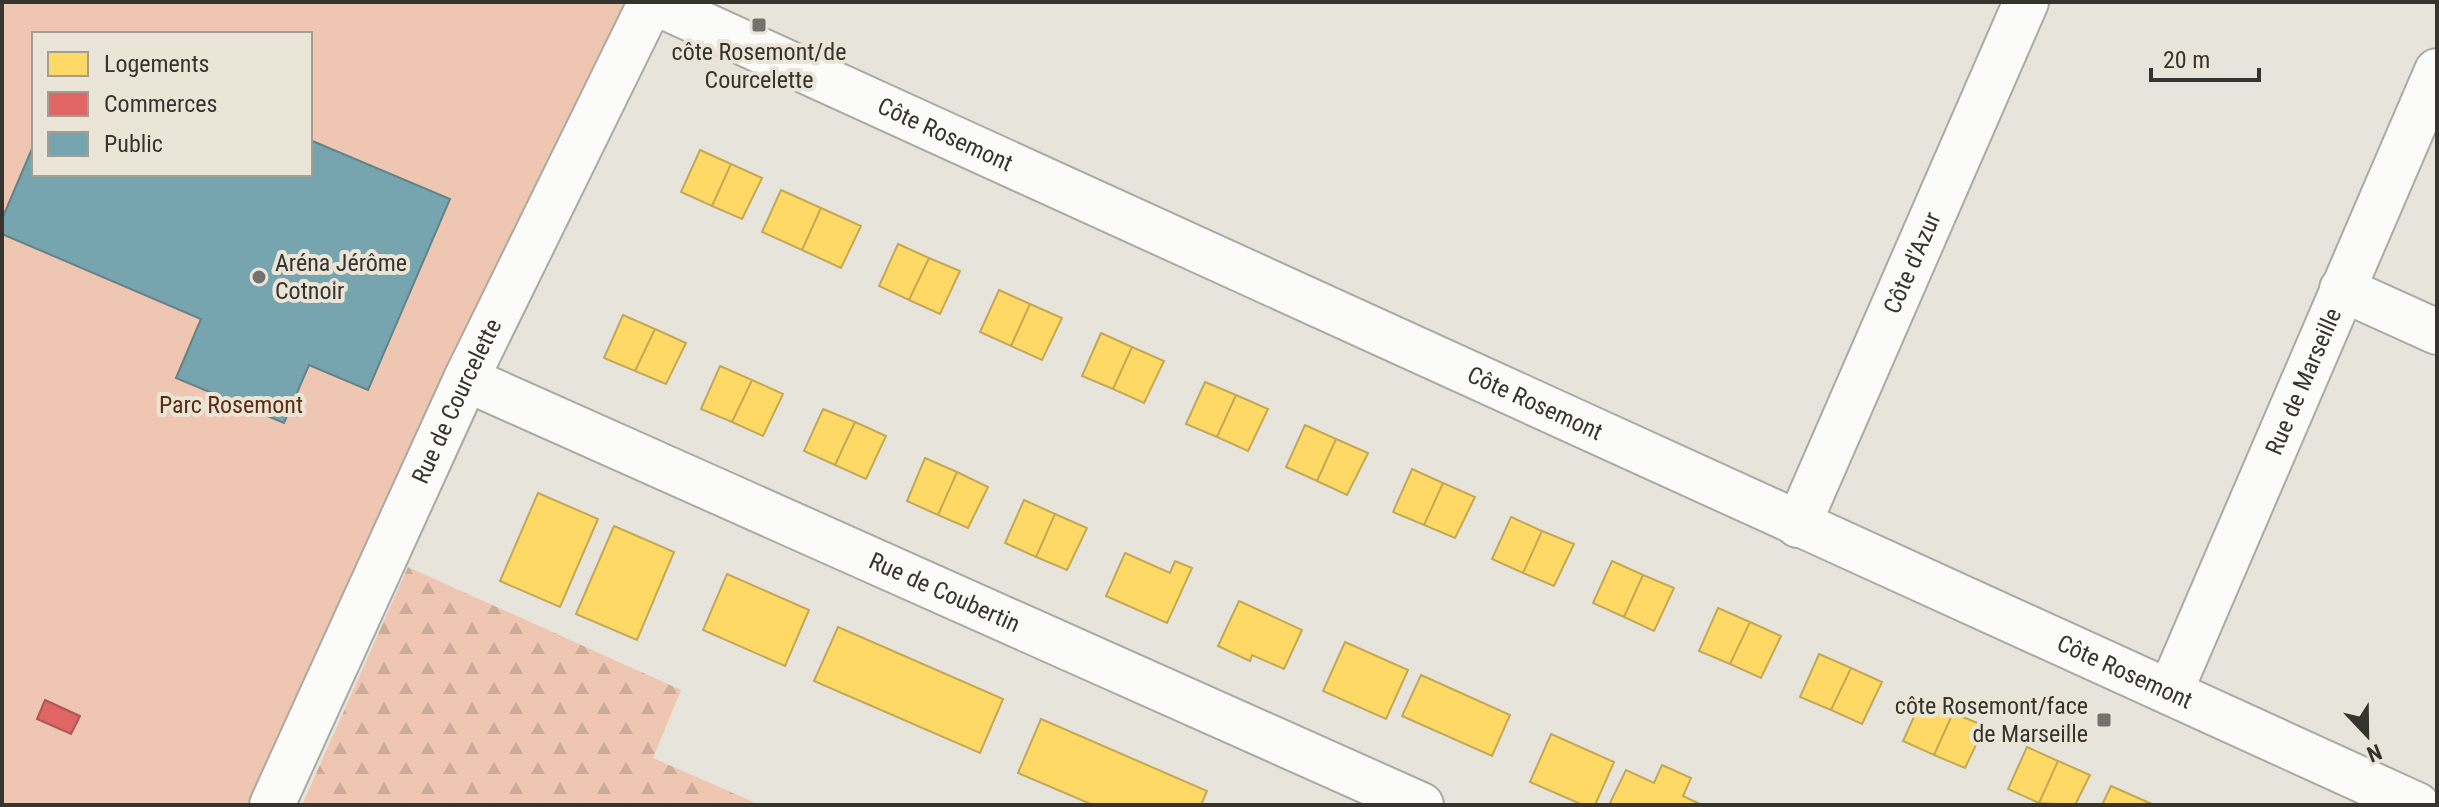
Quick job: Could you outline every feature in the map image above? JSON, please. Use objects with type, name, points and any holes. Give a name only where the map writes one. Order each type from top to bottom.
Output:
[{"type":"street","name":"Rue de Courcelette","points":[[272,805],[466,379],[653,2]]},
{"type":"street","name":"Côte Rosemont","points":[[653,2],[2417,805]]},
{"type":"street","name":"Côte d'Azur","points":[[1798,525],[2026,2]]},
{"type":"street","name":"Rue de Marseille","points":[[2170,692],[2437,71]]},
{"type":"street","points":[[2342,289],[2437,332]]},
{"type":"street","name":"Rue de Coubertin","points":[[466,379],[1421,805]]},
{"type":"green space","name":"Parc Rosemont","points":[[2,2],[653,2],[664,6],[297,805],[2,805]]},
{"type":"green space","points":[[408,567],[681,690],[653,758],[760,805],[302,805]]},
{"type":"building: Logements","points":[[700,150],[731,164],[712,206],[681,192]]},
{"type":"building: Logements","points":[[731,164],[762,178],[742,219],[712,206]]},
{"type":"building: Logements","points":[[781,190],[821,208],[802,250],[762,232]]},
{"type":"building: Logements","points":[[821,208],[861,226],[841,268],[802,250]]},
{"type":"building: Logements","points":[[898,244],[929,258],[909,300],[879,286]]},
{"type":"building: Logements","points":[[929,258],[960,271],[940,314],[909,300]]},
{"type":"building: Logements","points":[[999,290],[1030,304],[1011,346],[980,332]]},
{"type":"building: Logements","points":[[1030,304],[1062,318],[1042,360],[1011,346]]},
{"type":"building: Logements","points":[[623,315],[655,329],[635,371],[604,358]]},
{"type":"building: Logements","points":[[655,329],[686,343],[666,384],[635,371]]},
{"type":"building: Logements","points":[[1101,333],[1132,347],[1113,389],[1082,376]]},
{"type":"building: Logements","points":[[1132,347],[1164,361],[1144,403],[1113,389]]},
{"type":"building: Logements","points":[[720,366],[752,380],[732,422],[701,409]]},
{"type":"building: Logements","points":[[752,380],[783,394],[763,436],[732,422]]},
{"type":"building: Logements","points":[[1205,382],[1236,395],[1217,437],[1186,424]]},
{"type":"building: Logements","points":[[1236,395],[1268,409],[1248,451],[1217,437]]},
{"type":"building: Logements","points":[[823,409],[855,422],[835,465],[804,451]]},
{"type":"building: Logements","points":[[855,422],[886,436],[866,479],[835,465]]},
{"type":"building: Logements","points":[[1305,425],[1336,439],[1317,481],[1286,467]]},
{"type":"building: Logements","points":[[1336,439],[1368,453],[1347,495],[1317,481]]},
{"type":"building: Logements","points":[[925,458],[957,472],[938,515],[907,501]]},
{"type":"building: Logements","points":[[1412,469],[1443,483],[1424,525],[1393,512]]},
{"type":"building: Logements","points":[[957,472],[988,487],[968,528],[938,515]]},
{"type":"building: Logements","points":[[1443,483],[1475,497],[1455,538],[1424,525]]},
{"type":"building: Logements","points":[[538,493],[598,519],[560,607],[500,581]]},
{"type":"building: Logements","points":[[1024,500],[1055,514],[1036,557],[1005,543]]},
{"type":"building: Logements","points":[[1055,514],[1087,528],[1067,570],[1036,557]]},
{"type":"building: Logements","points":[[1511,517],[1542,531],[1523,573],[1492,559]]},
{"type":"building: Logements","points":[[614,526],[674,552],[637,640],[576,614]]},
{"type":"building: Logements","points":[[1542,531],[1574,544],[1554,586],[1523,573]]},
{"type":"building: Logements","points":[[1125,553],[1170,573],[1175,561],[1192,568],[1167,623],[1106,596]]},
{"type":"building: Logements","points":[[1612,561],[1643,575],[1624,617],[1593,603]]},
{"type":"building: Logements","points":[[727,574],[809,610],[785,666],[703,630]]},
{"type":"building: Logements","points":[[1643,575],[1674,588],[1654,631],[1624,617]]},
{"type":"building: Logements","points":[[1239,601],[1302,630],[1284,669],[1252,655],[1250,661],[1218,646]]},
{"type":"building: Logements","points":[[1718,608],[1750,622],[1730,664],[1699,651]]},
{"type":"building: Logements","points":[[1750,622],[1781,636],[1761,678],[1730,664]]},
{"type":"building: Logements","points":[[838,627],[1003,699],[980,753],[814,681]]},
{"type":"building: Logements","points":[[1345,642],[1408,670],[1386,719],[1323,691]]},
{"type":"building: Logements","points":[[1819,654],[1851,668],[1831,710],[1800,697]]},
{"type":"building: Logements","points":[[1851,668],[1882,682],[1862,724],[1831,710]]},
{"type":"building: Logements","points":[[1421,675],[1510,715],[1492,756],[1402,716]]},
{"type":"building: Logements","points":[[1922,699],[1953,713],[1934,755],[1903,741]]},
{"type":"building: Logements","points":[[1953,713],[1985,726],[1965,768],[1934,755]]},
{"type":"building: Logements","points":[[1041,719],[1207,791],[1201,805],[1093,805],[1018,773]]},
{"type":"building: Logements","points":[[1551,734],[1614,762],[1595,805],[1583,805],[1530,782]]},
{"type":"building: Logements","points":[[2027,747],[2058,761],[2039,803],[2008,789]]},
{"type":"building: Logements","points":[[2058,761],[2090,775],[2075,805],[2039,803]]},
{"type":"building: Logements","points":[[1662,765],[1691,778],[1683,796],[1702,805],[1609,805],[1626,770],[1654,783]]},
{"type":"building: Logements","points":[[2111,786],[2154,805],[2102,805]]},
{"type":"building: Commerces","points":[[45,700],[80,716],[71,734],[37,719]]},
{"type":"building: Public","name":"Aréna Jérôme Cotnoir","points":[[312,141],[450,199],[368,390],[309,365],[284,423],[176,378],[201,319],[2,234],[2,219],[32,149],[32,176],[312,176]]},
{"type":"place","name":"côte Rosemont/de Courcelette","points":[[759,25]]},
{"type":"place","name":"Aréna Jérôme Cotnoir","points":[[259,277]]},
{"type":"place","name":"côte Rosemont/face de Marseille","points":[[2104,720]]}]
